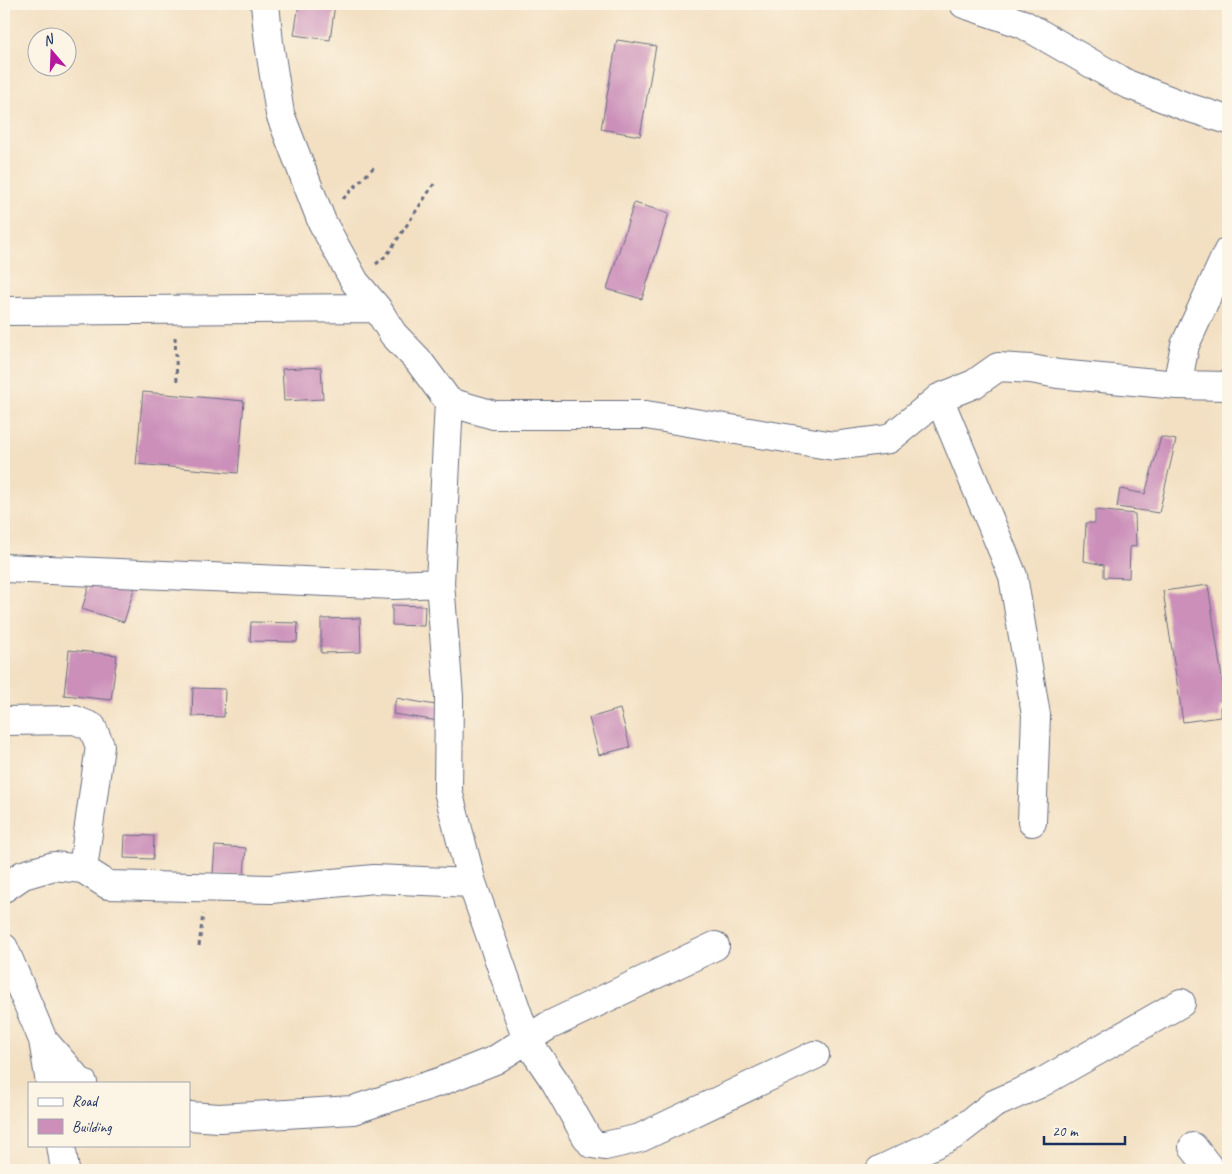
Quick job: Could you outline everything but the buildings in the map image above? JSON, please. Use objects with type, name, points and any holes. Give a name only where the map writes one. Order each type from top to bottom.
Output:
[{"type":"street","points":[[265,4],[280,114],[322,222],[355,282],[377,308],[393,334],[418,360],[448,402],[440,583],[449,697],[448,790],[472,883],[527,1040],[556,1082],[586,1136],[592,1144],[605,1146],[640,1138],[815,1055]]},
{"type":"street","points":[[964,4],[1024,24],[1127,84],[1187,107],[1228,120]]},
{"type":"street","points":[[1177,385],[1185,345],[1228,251]]},
{"type":"street","points":[[4,311],[377,308]]},
{"type":"street","points":[[448,402],[494,415],[646,415],[834,446],[889,439],[938,398],[974,384],[998,367],[1032,368],[1058,374],[1177,385],[1228,386]]},
{"type":"street","points":[[938,398],[1013,576],[1036,715],[1032,822]]},
{"type":"street","points":[[4,568],[395,585],[440,583]]},
{"type":"street","points":[[4,721],[75,720],[92,727],[100,746],[83,869]]},
{"type":"street","points":[[4,888],[24,875],[54,866],[83,869],[108,885],[271,889],[374,879],[472,883]]},
{"type":"street","points":[[190,1116],[219,1118],[353,1110],[442,1081],[495,1060],[548,1026],[715,946]]},
{"type":"street","points":[[4,948],[42,1040],[50,1082]]},
{"type":"street","points":[[880,1170],[954,1135],[994,1104],[1039,1084],[1181,1003]]},
{"type":"street","points":[[42,1040],[81,1082]]},
{"type":"street","points":[[61,1146],[65,1170]]},
{"type":"street","points":[[1193,1147],[1211,1170]]},
{"type":"path","points":[[322,222],[376,165]]},
{"type":"path","points":[[355,282],[387,256],[434,184]]},
{"type":"path","points":[[173,309],[177,382]]}]
